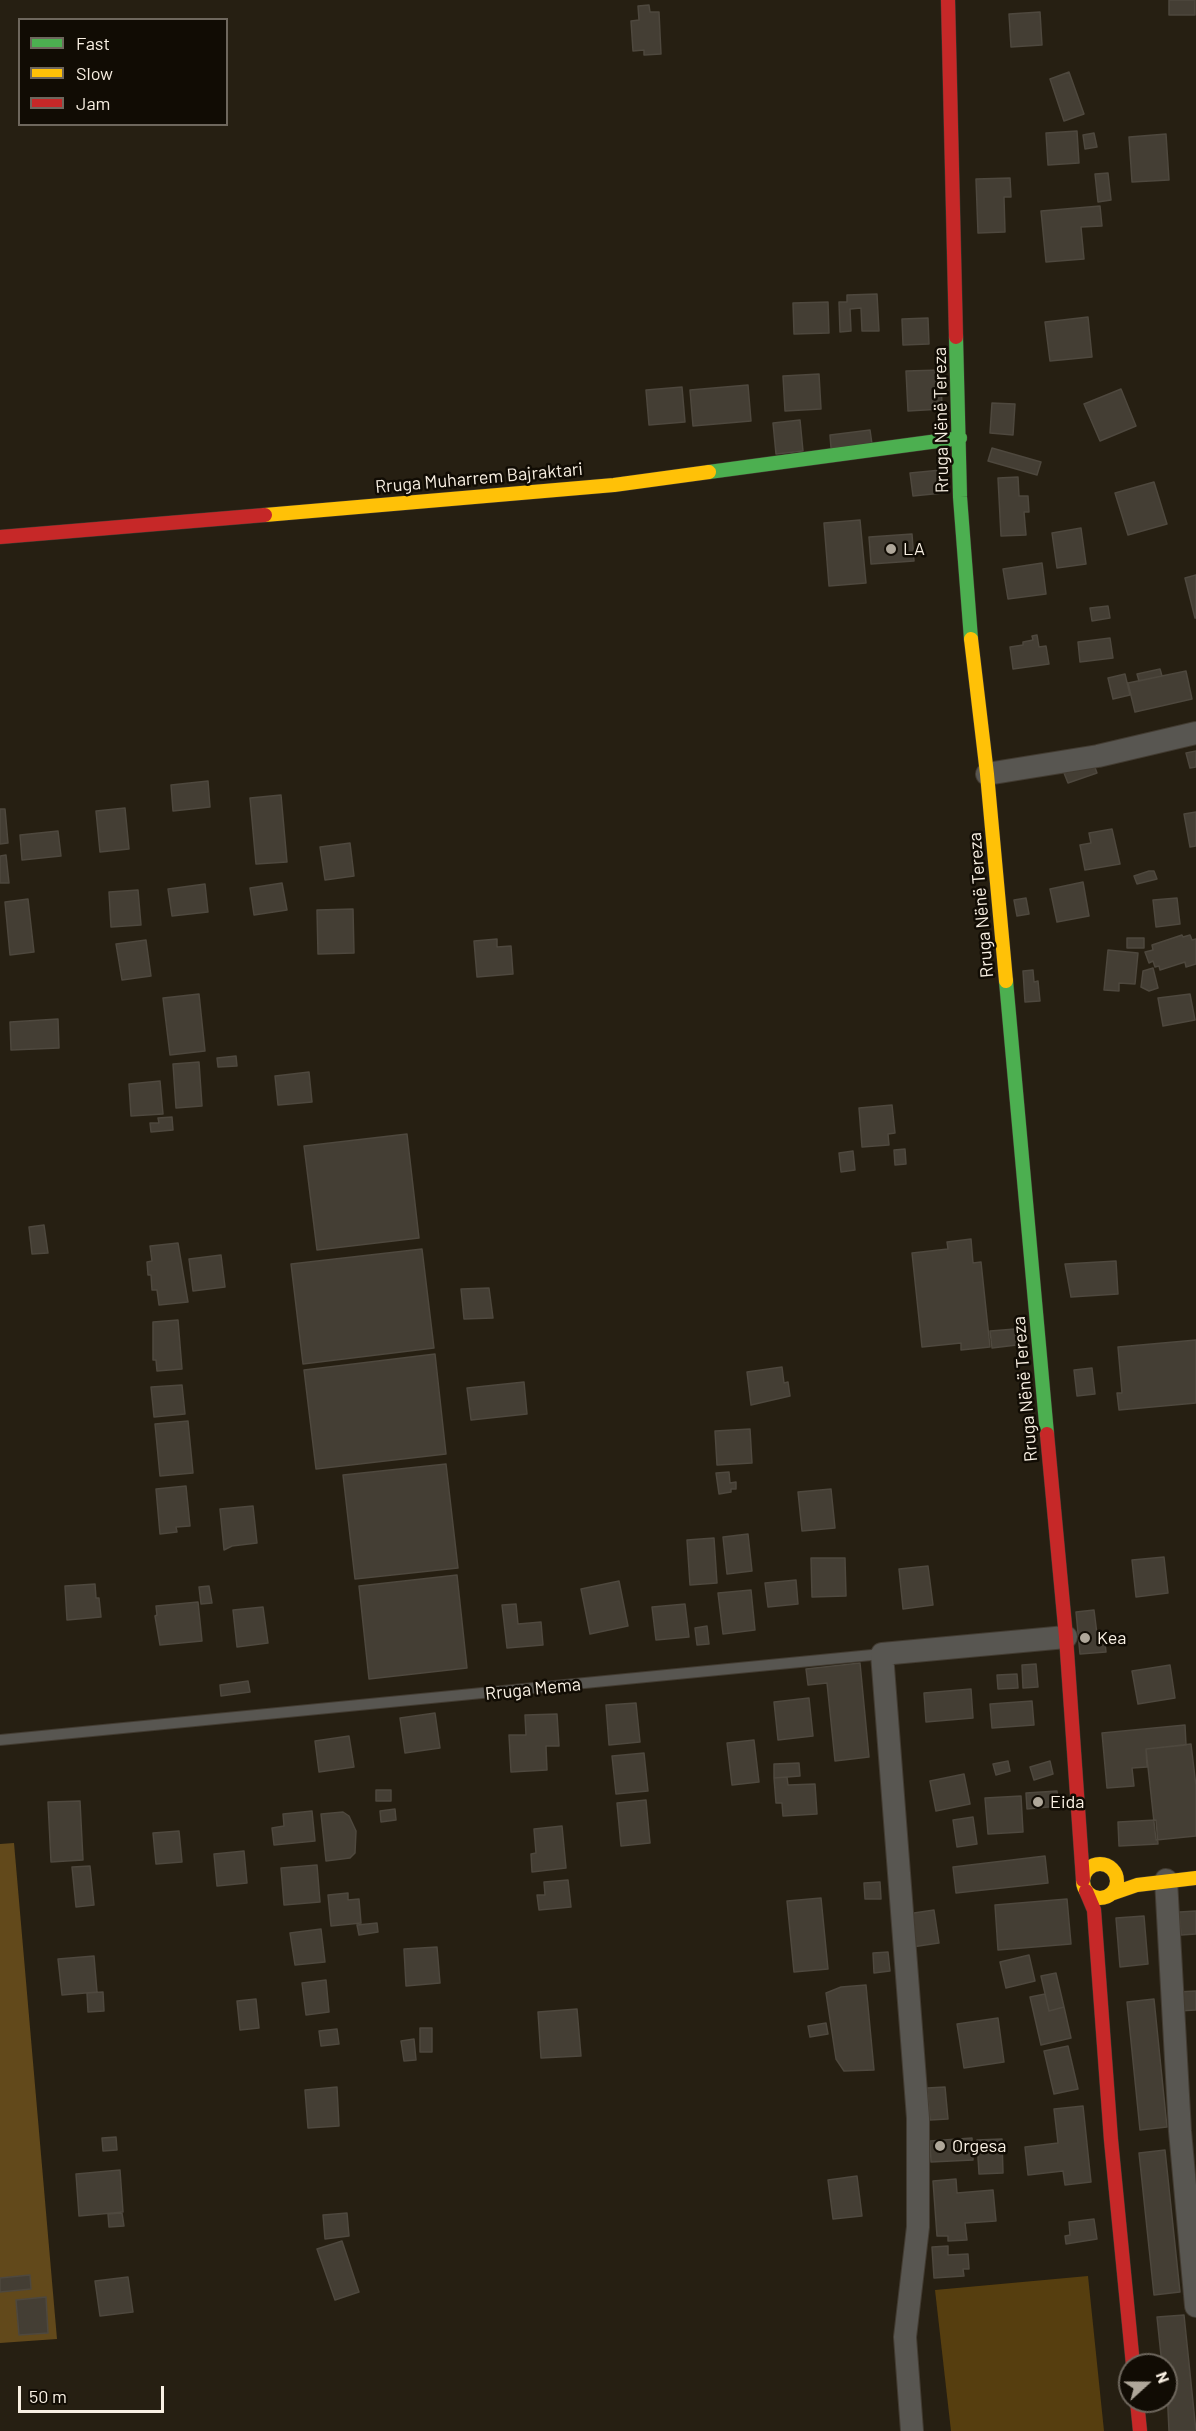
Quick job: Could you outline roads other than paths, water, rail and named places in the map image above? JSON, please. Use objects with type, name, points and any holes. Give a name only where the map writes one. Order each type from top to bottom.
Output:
[{"type":"main road","name":"Rruga Nënë Tereza","points":[[948,0],[960,497],[966,600],[987,774],[1066,1637],[1085,1885],[1094,1910],[1132,2353]]},
{"type":"main road","name":"Rruga Muharrem Bajraktari","points":[[0,537],[614,485],[960,438]]},
{"type":"main road","name":"Rruga Nënë Tereza","points":[[1079,1806],[1090,1842],[1110,1867]]},
{"type":"main road","points":[[1166,1880],[1136,1878],[1110,1867],[1092,1866],[1085,1885],[1095,1897],[1109,1896],[1137,1885],[1196,1878]]},
{"type":"main road","points":[[1094,1910],[1109,1896],[1117,1879],[1110,1867]]},
{"type":"main road","points":[[1138,2413],[1140,2431]]},
{"type":"street","points":[[987,774],[1098,756],[1196,733]]},
{"type":"street","name":"Rruga Mema","points":[[882,1654],[1066,1637]]},
{"type":"street","points":[[882,1654],[918,2118],[918,2228],[905,2337],[912,2431]]},
{"type":"street","points":[[1166,1880],[1180,2131],[1196,2306]]},
{"type":"lane","name":"Rruga Mema","points":[[0,1740],[882,1654]]},
{"type":"place","name":"LA","points":[[891,549]]},
{"type":"place","name":"Kea","points":[[1085,1638]]},
{"type":"place","name":"Eida","points":[[1038,1802]]},
{"type":"place","name":"Orgesa","points":[[940,2146]]}]
